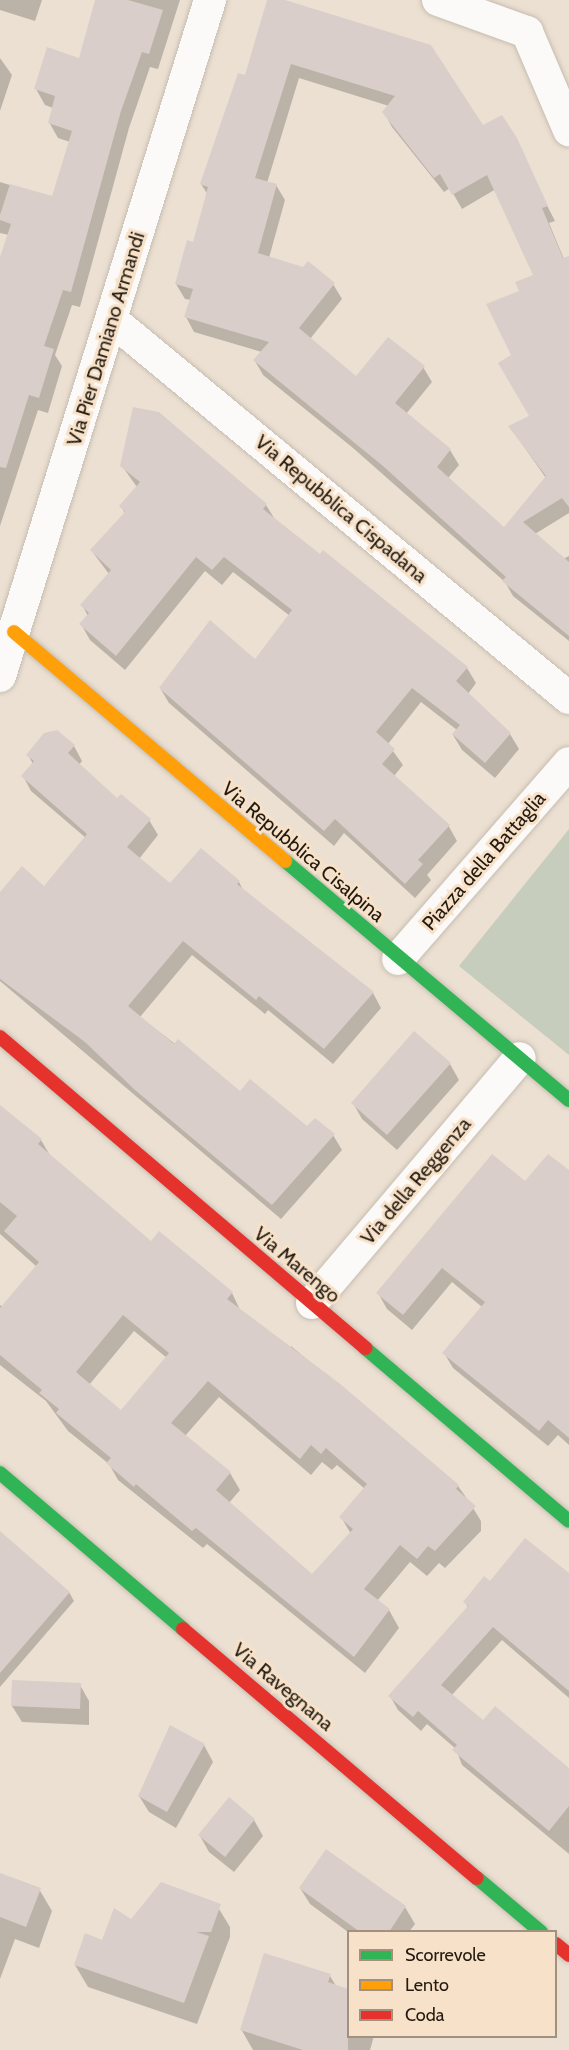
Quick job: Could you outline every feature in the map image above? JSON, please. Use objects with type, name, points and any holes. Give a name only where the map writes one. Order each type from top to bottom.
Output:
[{"type":"street","name":"Via Pier Damiano Armandi","points":[[0,676],[210,0]]},
{"type":"street","points":[[438,0],[527,32],[569,130]]},
{"type":"street","name":"Via Repubblica Cispadana","points":[[112,320],[569,698]]},
{"type":"street","name":"Via Repubblica Cisalpina","points":[[14,632],[398,959],[569,1100]]},
{"type":"street","name":"Piazza della Battaglia","points":[[398,959],[569,763]]},
{"type":"street","name":"Via Marengo","points":[[0,1037],[569,1521]]},
{"type":"street","name":"Via della Reggenza","points":[[312,1303],[520,1058]]},
{"type":"street","name":"Via Ravegnana","points":[[0,1473],[539,1930]]},
{"type":"street","points":[[557,1946],[569,1955]]},
{"type":"green space","points":[[569,829],[569,1055],[459,966]]},
{"type":"building","points":[[95,0],[128,0],[163,10],[149,54],[142,52],[121,111],[71,292],[63,290],[44,346],[54,349],[39,398],[29,395],[6,468],[0,467],[0,257],[11,224],[0,220],[0,215],[10,184],[52,196],[72,131],[48,123],[55,96],[34,89],[47,47],[79,58]]},
{"type":"building","points":[[267,0],[285,0],[431,45],[483,125],[502,115],[517,138],[548,206],[542,208],[563,258],[569,256],[569,507],[562,498],[523,522],[569,562],[569,636],[502,581],[506,577],[383,466],[253,360],[269,342],[184,317],[193,289],[175,284],[187,240],[193,242],[208,187],[200,184],[238,73],[245,75]],"holes":[[[291,64],[395,96],[382,112],[434,178],[440,174],[452,195],[487,175],[533,275],[515,282],[519,291],[486,304],[511,355],[498,363],[529,416],[508,426],[546,476],[504,527],[437,467],[451,449],[395,403],[425,366],[388,337],[356,376],[299,328],[335,283],[308,261],[303,267],[258,253],[277,184],[255,178]]]},
{"type":"building","points":[[133,407],[159,412],[267,504],[263,509],[320,554],[323,550],[468,667],[456,681],[511,733],[485,763],[452,734],[460,725],[412,688],[376,732],[395,749],[382,764],[450,825],[418,860],[423,864],[405,884],[335,819],[324,831],[159,688],[210,620],[255,659],[292,610],[224,557],[212,570],[196,557],[116,656],[79,624],[89,613],[80,605],[111,570],[90,550],[125,512],[119,506],[140,482],[120,466]]},
{"type":"building","points":[[57,730],[75,745],[68,753],[117,798],[121,794],[151,819],[127,847],[170,883],[201,848],[240,881],[237,884],[374,992],[324,1049],[259,996],[256,1000],[183,941],[128,1006],[174,1044],[178,1039],[240,1091],[250,1079],[307,1126],[315,1118],[335,1134],[272,1205],[135,1090],[85,1042],[0,979],[0,892],[22,866],[44,886],[87,834],[21,776],[34,761],[26,755],[44,733]]},
{"type":"building","points":[[414,1031],[451,1063],[387,1135],[351,1103]]},
{"type":"building","points":[[0,1105],[42,1139],[38,1144],[151,1241],[159,1231],[233,1292],[227,1299],[339,1383],[459,1485],[456,1489],[476,1506],[435,1551],[428,1546],[417,1559],[400,1545],[364,1589],[390,1609],[354,1657],[196,1528],[192,1531],[136,1484],[134,1487],[106,1463],[111,1458],[56,1413],[59,1409],[39,1393],[42,1390],[0,1355],[0,1308],[39,1262],[4,1231],[17,1216],[0,1202]],"holes":[[[123,1315],[169,1353],[121,1410],[76,1372]],[[208,1381],[300,1459],[311,1445],[321,1454],[326,1448],[367,1484],[339,1517],[353,1529],[312,1574],[216,1490],[231,1472],[171,1423]]]},
{"type":"building","points":[[492,1154],[525,1181],[548,1154],[569,1170],[569,1438],[548,1420],[539,1431],[442,1353],[485,1302],[442,1268],[403,1315],[376,1293]]},
{"type":"building","points":[[0,1531],[70,1592],[0,1673]]},
{"type":"building","points":[[525,1538],[569,1573],[569,1691],[493,1627],[441,1685],[483,1720],[495,1706],[569,1768],[569,1806],[549,1831],[452,1750],[457,1745],[418,1711],[413,1717],[388,1696],[468,1606],[463,1602],[484,1576],[490,1581]]},
{"type":"building","points":[[12,1680],[81,1683],[80,1709],[11,1706]]},
{"type":"building","points":[[170,1725],[205,1744],[167,1812],[138,1796]]},
{"type":"building","points":[[229,1797],[255,1819],[225,1857],[198,1835]]},
{"type":"building","points":[[326,1849],[406,1906],[390,1930],[357,1930],[299,1888]]},
{"type":"building","points":[[0,1873],[41,1888],[26,1927],[0,1917]]},
{"type":"building","points":[[161,1882],[221,1904],[211,1932],[196,1932],[209,1936],[184,2003],[74,1965],[85,1933],[102,1940],[114,1908],[131,1919]]},
{"type":"building","points":[[264,1953],[331,1974],[328,1982],[347,1989],[348,2050],[303,2050],[240,2030]]},
{"type":"traffic: fast","points":[[285,861],[569,1100]]},
{"type":"traffic: fast","points":[[365,1348],[569,1521]]},
{"type":"traffic: fast","points":[[0,1473],[183,1629]]},
{"type":"traffic: fast","points":[[477,1878],[539,1930]]},
{"type":"traffic: slow","points":[[14,632],[285,861]]},
{"type":"traffic: jam","points":[[0,1037],[365,1348]]},
{"type":"traffic: jam","points":[[183,1629],[477,1878]]},
{"type":"traffic: jam","points":[[557,1945],[569,1955]]}]
